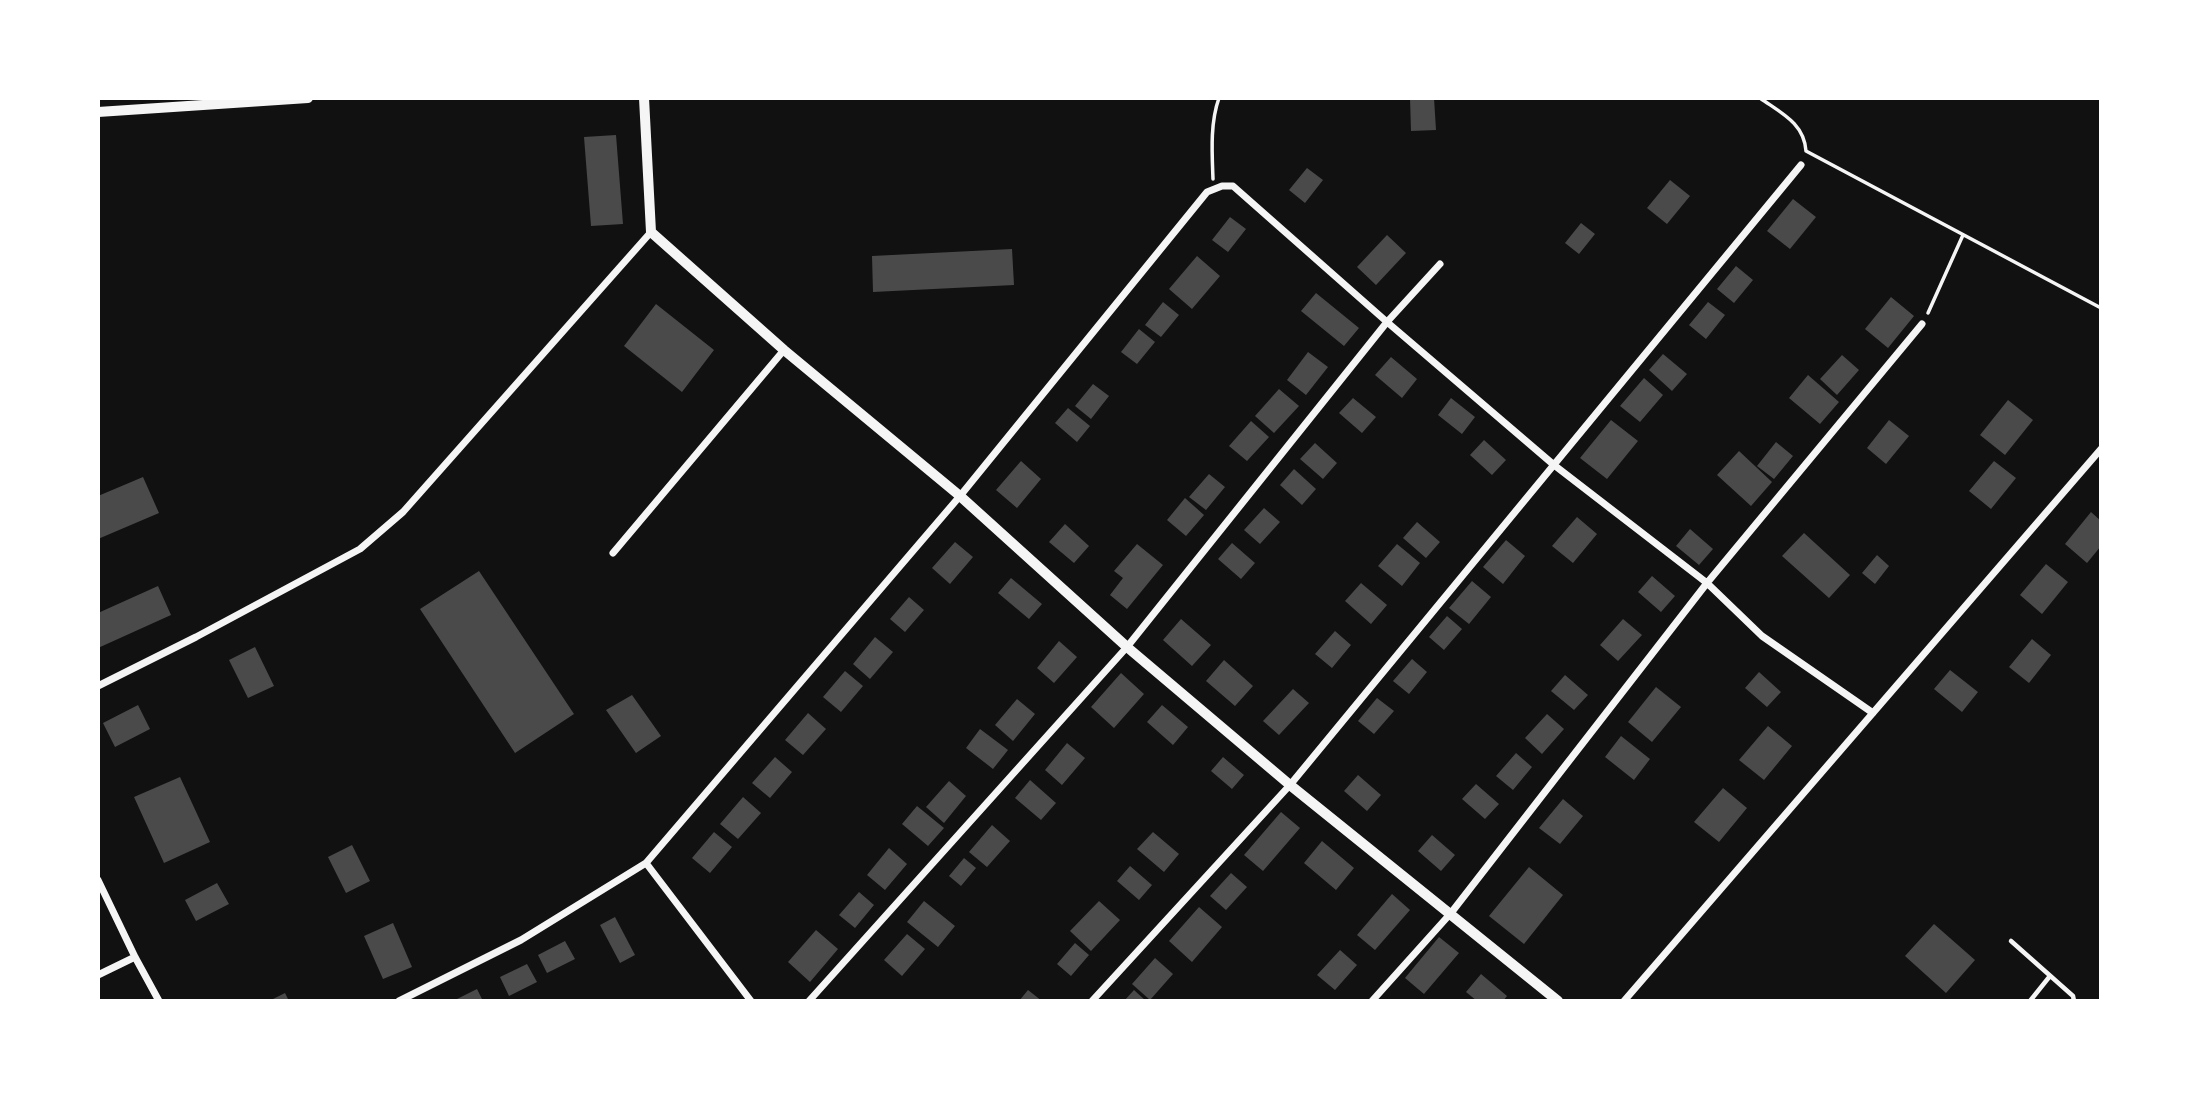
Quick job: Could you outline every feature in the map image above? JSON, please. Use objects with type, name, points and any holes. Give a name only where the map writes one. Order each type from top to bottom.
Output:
[{"type":"street","points":[[98,112],[308,98]]},
{"type":"street","points":[[98,686],[360,550],[403,512],[650,232],[644,98]]},
{"type":"street","points":[[1092,1001],[1290,785],[1801,165]]},
{"type":"street","points":[[399,1001],[521,940],[646,863],[960,496],[1206,192],[1213,188],[1233,186],[1554,465],[1707,583],[1762,636],[1873,713]]},
{"type":"street","points":[[650,232],[784,350],[960,496],[1127,646],[1290,785],[1558,1001]]},
{"type":"street","points":[[809,1001],[1127,646],[1387,322],[1440,264]]},
{"type":"street","points":[[1372,1001],[1451,913],[1707,583],[1922,324]]},
{"type":"street","points":[[613,553],[784,350]]},
{"type":"street","points":[[1625,1001],[2101,449]]},
{"type":"street","points":[[646,863],[751,1001]]},
{"type":"street","points":[[98,880],[159,1001]]},
{"type":"street","points":[[98,975],[135,957]]},
{"type":"lane","points":[[2011,941],[2073,996],[2074,1001]]},
{"type":"lane","points":[[2030,1001],[2050,976]]},
{"type":"path","points":[[1213,188],[1212,144],[1219,98]]},
{"type":"path","points":[[1760,98],[1796,123],[1805,138],[1806,151],[1801,165]]},
{"type":"path","points":[[1806,151],[2101,308]]},
{"type":"path","points":[[1922,324],[1963,235]]},
{"type":"building","points":[[1410,98],[1434,98],[1436,130],[1411,131]]},
{"type":"building","points":[[616,135],[623,224],[591,226],[584,137]]},
{"type":"building","points":[[1307,168],[1323,180],[1305,203],[1289,190]]},
{"type":"building","points":[[1670,180],[1690,196],[1667,224],[1647,208]]},
{"type":"building","points":[[1793,199],[1816,217],[1790,249],[1767,231]]},
{"type":"building","points":[[1230,217],[1246,229],[1228,252],[1212,240]]},
{"type":"building","points":[[1581,223],[1595,234],[1579,254],[1565,243]]},
{"type":"building","points":[[1387,235],[1406,253],[1376,285],[1357,267]]},
{"type":"building","points":[[1012,249],[1014,285],[873,292],[872,256]]},
{"type":"building","points":[[1197,256],[1220,276],[1192,309],[1169,289]]},
{"type":"building","points":[[1736,266],[1753,280],[1734,303],[1717,289]]},
{"type":"building","points":[[1316,293],[1359,328],[1344,346],[1301,311]]},
{"type":"building","points":[[1891,297],[1914,316],[1888,348],[1865,329]]},
{"type":"building","points":[[1163,302],[1179,315],[1161,337],[1145,325]]},
{"type":"building","points":[[1708,302],[1725,315],[1706,339],[1689,325]]},
{"type":"building","points":[[656,304],[714,350],[682,392],[624,346]]},
{"type":"building","points":[[1139,329],[1155,342],[1137,364],[1121,352]]},
{"type":"building","points":[[1308,352],[1328,367],[1306,395],[1287,380]]},
{"type":"building","points":[[1663,354],[1687,374],[1672,391],[1649,370]]},
{"type":"building","points":[[1842,355],[1859,370],[1837,395],[1820,379]]},
{"type":"building","points":[[1391,357],[1417,379],[1402,398],[1375,375]]},
{"type":"building","points":[[1808,375],[1839,402],[1820,424],[1789,398]]},
{"type":"building","points":[[1644,378],[1663,395],[1640,422],[1620,406]]},
{"type":"building","points":[[1093,384],[1109,396],[1091,419],[1075,406]]},
{"type":"building","points":[[1279,389],[1299,406],[1274,433],[1255,416]]},
{"type":"building","points":[[1353,398],[1376,417],[1362,433],[1339,413]]},
{"type":"building","points":[[1451,398],[1475,417],[1462,434],[1438,415]]},
{"type":"building","points":[[2008,400],[2033,420],[2005,455],[1980,435]]},
{"type":"building","points":[[1068,408],[1090,426],[1077,442],[1055,423]]},
{"type":"building","points":[[1611,420],[1638,441],[1607,479],[1580,458]]},
{"type":"building","points":[[1889,420],[1909,436],[1886,464],[1867,448]]},
{"type":"building","points":[[1251,421],[1269,437],[1247,461],[1229,446]]},
{"type":"building","points":[[1484,440],[1506,460],[1492,475],[1470,455]]},
{"type":"building","points":[[1776,442],[1793,456],[1774,479],[1757,466]]},
{"type":"building","points":[[1315,443],[1337,463],[1323,479],[1300,459]]},
{"type":"building","points":[[1739,451],[1772,482],[1751,506],[1717,475]]},
{"type":"building","points":[[1021,461],[1041,479],[1017,508],[996,490]]},
{"type":"building","points":[[1994,461],[2016,478],[1991,509],[1969,491]]},
{"type":"building","points":[[1294,469],[1316,489],[1302,505],[1280,485]]},
{"type":"building","points":[[1209,474],[1225,487],[1206,510],[1189,497]]},
{"type":"building","points":[[143,477],[159,513],[98,539],[98,496]]},
{"type":"building","points":[[1185,498],[1204,515],[1186,536],[1167,520]]},
{"type":"building","points":[[1264,508],[1280,522],[1260,544],[1244,530]]},
{"type":"building","points":[[2091,512],[2101,521],[2101,546],[2087,563],[2065,544]]},
{"type":"building","points":[[1577,517],[1597,534],[1573,563],[1552,546]]},
{"type":"building","points":[[1417,522],[1440,542],[1426,558],[1403,538]]},
{"type":"building","points":[[1065,524],[1089,546],[1074,563],[1049,542]]},
{"type":"building","points":[[1690,529],[1713,549],[1699,565],[1676,546]]},
{"type":"building","points":[[1804,533],[1850,575],[1829,598],[1782,556]]},
{"type":"building","points":[[1506,540],[1525,556],[1503,584],[1483,567]]},
{"type":"building","points":[[955,542],[973,557],[950,584],[932,568]]},
{"type":"building","points":[[1232,543],[1255,563],[1241,579],[1218,559]]},
{"type":"building","points":[[1137,544],[1163,565],[1127,609],[1110,595],[1123,578],[1114,571]]},
{"type":"building","points":[[1397,544],[1420,563],[1402,586],[1378,566]]},
{"type":"building","points":[[1877,555],[1889,566],[1875,584],[1862,573]]},
{"type":"building","points":[[2046,564],[2068,582],[2042,614],[2020,595]]},
{"type":"building","points":[[479,571],[574,714],[515,753],[420,609]]},
{"type":"building","points":[[1652,576],[1675,596],[1661,612],[1638,592]]},
{"type":"building","points":[[1011,578],[1042,604],[1029,619],[998,593]]},
{"type":"building","points":[[1472,581],[1491,597],[1469,624],[1449,608]]},
{"type":"building","points":[[1361,583],[1387,605],[1371,624],[1345,601]]},
{"type":"building","points":[[158,586],[171,615],[98,648],[98,613]]},
{"type":"building","points":[[909,597],[924,610],[905,632],[890,619]]},
{"type":"building","points":[[1447,616],[1462,629],[1444,650],[1429,637]]},
{"type":"building","points":[[1181,619],[1211,645],[1192,666],[1163,640]]},
{"type":"building","points":[[1623,619],[1642,635],[1618,661],[1600,645]]},
{"type":"building","points":[[1335,631],[1351,645],[1332,668],[1315,654]]},
{"type":"building","points":[[875,637],[893,652],[870,679],[853,664]]},
{"type":"building","points":[[2032,639],[2051,655],[2029,683],[2009,667]]},
{"type":"building","points":[[1059,641],[1077,657],[1054,683],[1037,668]]},
{"type":"building","points":[[255,647],[274,686],[248,698],[229,660]]},
{"type":"building","points":[[1412,659],[1427,672],[1409,694],[1393,681]]},
{"type":"building","points":[[1224,660],[1253,686],[1235,706],[1206,681]]},
{"type":"building","points":[[1950,670],[1978,692],[1962,712],[1934,689]]},
{"type":"building","points":[[845,671],[863,686],[841,712],[823,697]]},
{"type":"building","points":[[1759,672],[1781,692],[1767,707],[1745,688]]},
{"type":"building","points":[[1121,673],[1144,694],[1114,728],[1091,707]]},
{"type":"building","points":[[1565,675],[1588,695],[1574,710],[1551,691]]},
{"type":"building","points":[[1656,687],[1681,707],[1652,742],[1628,722]]},
{"type":"building","points":[[1293,689],[1309,703],[1279,735],[1263,721]]},
{"type":"building","points":[[632,695],[661,736],[636,753],[606,710]]},
{"type":"building","points":[[1377,698],[1394,711],[1374,734],[1358,721]]},
{"type":"building","points":[[1017,699],[1035,714],[1013,741],[995,725]]},
{"type":"building","points":[[138,705],[150,729],[115,747],[103,723]]},
{"type":"building","points":[[1162,705],[1188,727],[1173,745],[1147,722]]},
{"type":"building","points":[[808,713],[826,729],[803,755],[785,740]]},
{"type":"building","points":[[1547,714],[1564,729],[1542,754],[1525,738]]},
{"type":"building","points":[[1768,726],[1792,746],[1764,780],[1739,760]]},
{"type":"building","points":[[980,729],[1008,750],[993,769],[966,748]]},
{"type":"building","points":[[1621,736],[1650,759],[1634,780],[1605,757]]},
{"type":"building","points":[[1067,743],[1085,758],[1062,785],[1045,770]]},
{"type":"building","points":[[1516,753],[1532,767],[1513,790],[1496,776]]},
{"type":"building","points":[[775,757],[792,772],[770,798],[752,783]]},
{"type":"building","points":[[1223,757],[1244,775],[1232,789],[1211,771]]},
{"type":"building","points":[[1358,775],[1381,795],[1367,811],[1344,791]]},
{"type":"building","points":[[180,777],[210,842],[164,863],[134,797]]},
{"type":"building","points":[[1030,780],[1056,803],[1041,820],[1015,798]]},
{"type":"building","points":[[949,781],[966,796],[944,823],[926,807]]},
{"type":"building","points":[[1476,784],[1499,804],[1485,819],[1462,799]]},
{"type":"building","points":[[1723,788],[1747,808],[1719,842],[1694,822]]},
{"type":"building","points":[[743,797],[761,813],[738,839],[720,824]]},
{"type":"building","points":[[1563,799],[1583,816],[1560,844],[1539,828]]},
{"type":"building","points":[[917,806],[944,828],[928,846],[902,824]]},
{"type":"building","points":[[1281,812],[1300,828],[1263,871],[1244,855]]},
{"type":"building","points":[[992,825],[1010,841],[987,867],[969,852]]},
{"type":"building","points":[[714,832],[732,847],[710,873],[692,858]]},
{"type":"building","points":[[1153,832],[1179,854],[1164,872],[1137,849]]},
{"type":"building","points":[[1432,835],[1455,855],[1441,871],[1418,851]]},
{"type":"building","points":[[1322,841],[1354,868],[1336,890],[1304,863]]},
{"type":"building","points":[[352,845],[370,881],[346,893],[328,857]]},
{"type":"building","points":[[889,848],[907,864],[885,890],[867,875]]},
{"type":"building","points":[[964,858],[976,868],[961,886],[949,876]]},
{"type":"building","points":[[1130,866],[1152,885],[1139,900],[1117,881]]},
{"type":"building","points":[[1529,867],[1563,895],[1524,944],[1489,916]]},
{"type":"building","points":[[1231,873],[1247,887],[1226,910],[1210,896]]},
{"type":"building","points":[[217,883],[229,904],[196,921],[185,900]]},
{"type":"building","points":[[859,892],[874,905],[855,928],[839,915]]},
{"type":"building","points":[[1392,894],[1410,910],[1375,950],[1357,935]]},
{"type":"building","points":[[924,901],[955,926],[938,947],[907,922]]},
{"type":"building","points":[[1099,901],[1120,920],[1091,951],[1070,931]]},
{"type":"building","points":[[1199,907],[1222,927],[1192,962],[1169,941]]},
{"type":"building","points":[[615,917],[635,955],[620,963],[600,925]]},
{"type":"building","points":[[393,923],[412,967],[383,979],[364,936]]},
{"type":"building","points":[[1934,924],[1975,960],[1946,993],[1905,956]]},
{"type":"building","points":[[816,930],[838,949],[810,982],[788,962]]},
{"type":"building","points":[[907,934],[925,949],[902,976],[884,960]]},
{"type":"building","points":[[1439,937],[1459,953],[1424,994],[1405,978]]},
{"type":"building","points":[[565,941],[575,959],[547,973],[538,955]]},
{"type":"building","points":[[1075,943],[1089,955],[1071,976],[1057,964]]},
{"type":"building","points":[[1340,950],[1357,965],[1335,990],[1317,975]]},
{"type":"building","points":[[1155,958],[1173,974],[1150,1000],[1132,984]]},
{"type":"building","points":[[527,964],[537,982],[509,996],[500,977]]},
{"type":"building","points":[[1481,974],[1507,996],[1503,1001],[1477,1001],[1466,992]]},
{"type":"building","points":[[477,989],[483,1001],[453,1001]]},
{"type":"building","points":[[1028,990],[1042,1001],[1019,1001]]},
{"type":"building","points":[[1134,990],[1146,1001],[1124,1001]]},
{"type":"building","points":[[285,993],[289,1001],[269,1001]]}]
